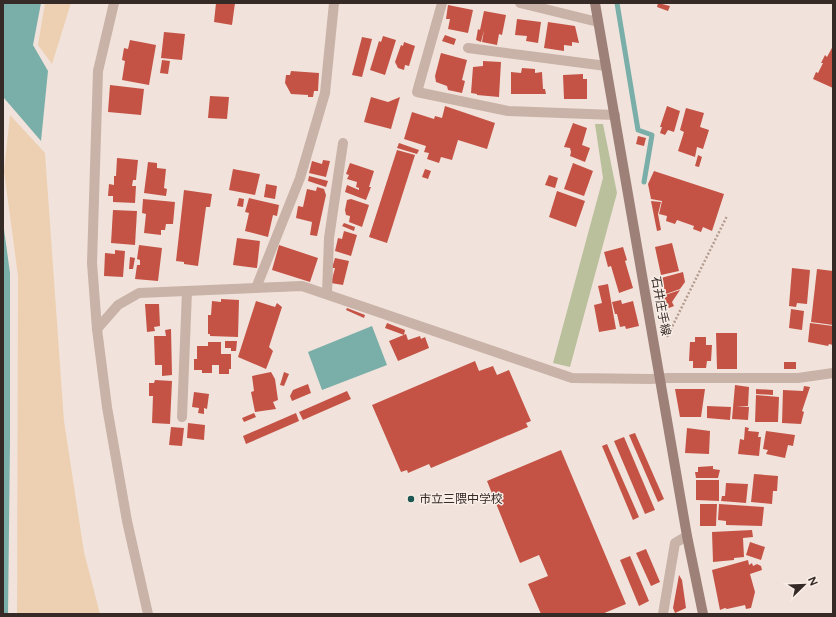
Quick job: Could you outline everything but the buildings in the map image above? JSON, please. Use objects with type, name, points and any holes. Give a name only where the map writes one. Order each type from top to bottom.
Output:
[{"type":"street","points":[[114,3],[98,71],[92,263],[97,329],[107,407],[127,521],[148,614]]},
{"type":"street","points":[[256,288],[300,178],[326,93],[334,3]]},
{"type":"street","points":[[442,3],[417,92],[508,111],[615,115]]},
{"type":"street","points":[[520,3],[598,22]]},
{"type":"street","name":"石井庄手線","points":[[595,3],[687,536],[702,614]]},
{"type":"street","points":[[468,48],[606,66]]},
{"type":"street","points":[[327,294],[329,238],[342,143]]},
{"type":"street","points":[[97,329],[118,304],[139,293],[302,286],[572,378],[798,378],[833,373]]},
{"type":"street","points":[[182,416],[186,291]]},
{"type":"street","points":[[663,614],[675,542],[687,536]]},
{"type":"path","points":[[666,338],[727,216]]},
{"type":"green space","points":[[595,124],[603,124],[617,193],[570,367],[553,363],[603,178]]},
{"type":"sand","points":[[45,3],[71,3],[52,64],[38,45]]},
{"type":"sand","points":[[10,115],[45,153],[64,421],[84,552],[100,614],[17,614],[18,276],[4,171]]},
{"type":"water","points":[[3,3],[41,3],[33,45],[48,71],[41,141],[4,98],[3,101]]},
{"type":"water","points":[[3,222],[10,273],[8,614],[3,614]]},
{"type":"water","points":[[372,326],[387,365],[322,390],[308,352]]},
{"type":"waterway","points":[[617,3],[638,130],[652,135],[644,182]]},
{"type":"place","name":"市立三隈中学校","points":[[411,499]]}]
